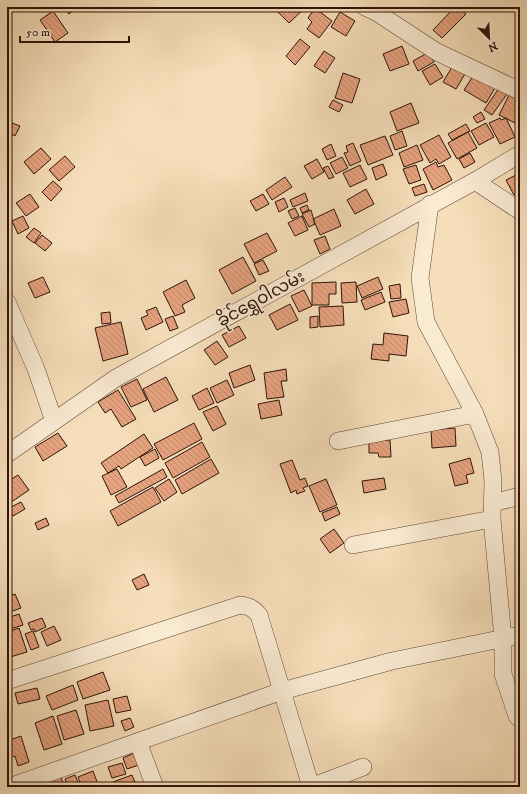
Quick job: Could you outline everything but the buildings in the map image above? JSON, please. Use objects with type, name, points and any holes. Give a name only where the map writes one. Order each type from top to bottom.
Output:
[{"type":"street","points":[[365,7],[376,12],[438,52],[520,91]]},
{"type":"street","name":"ခိုင်ရွှေဝါလမ်း","points":[[7,454],[116,378],[259,301],[430,204],[475,181],[520,154]]},
{"type":"street","points":[[475,181],[520,211]]},
{"type":"street","points":[[430,204],[420,278],[426,322],[475,414],[490,452],[493,481],[492,511],[503,639],[503,674],[517,716],[520,720]]},
{"type":"street","points":[[7,302],[36,369],[54,421]]},
{"type":"street","points":[[338,441],[475,414]]},
{"type":"street","points":[[353,545],[492,511],[520,496]]},
{"type":"street","points":[[7,681],[240,605],[247,606],[254,608],[259,615],[311,787],[363,767]]},
{"type":"street","points":[[9,787],[282,691],[392,661],[520,635]]},
{"type":"street","points":[[138,742],[154,787]]}]
